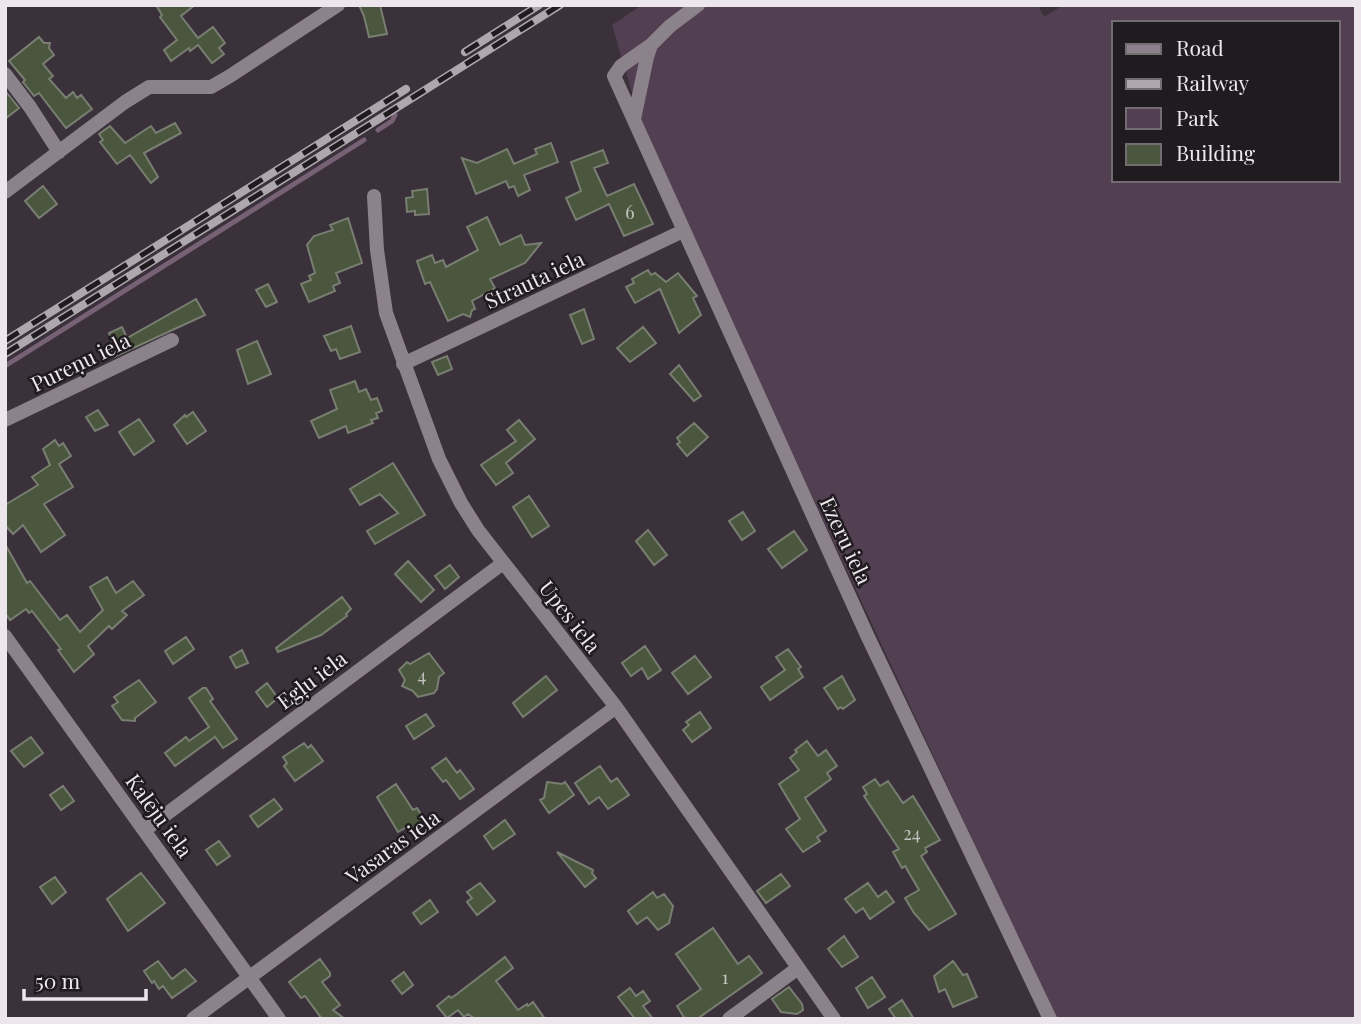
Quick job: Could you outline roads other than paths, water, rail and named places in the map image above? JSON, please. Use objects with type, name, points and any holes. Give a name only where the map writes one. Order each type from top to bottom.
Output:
[{"type":"street","points":[[634,120],[651,45],[670,26],[698,5]]},
{"type":"street","points":[[5,192],[149,87],[211,87],[342,10]]},
{"type":"street","name":"Ezeru iela","points":[[651,45],[621,66],[614,76],[867,635],[1050,1019]]},
{"type":"street","points":[[5,74],[59,152]]},
{"type":"street","name":"Upes iela","points":[[374,196],[377,250],[386,313],[439,459],[461,503],[503,563],[616,707],[834,1019]]},
{"type":"street","name":"Strauta iela","points":[[403,364],[683,231]]},
{"type":"street","name":"Pureņu iela","points":[[5,420],[172,340]]},
{"type":"street","name":"Egļu iela","points":[[145,830],[503,563]]},
{"type":"street","name":"Kalēju iela","points":[[5,636],[279,1019]]},
{"type":"street","name":"Vasaras iela","points":[[193,1019],[616,707]]},
{"type":"street","points":[[729,1019],[798,968]]},
{"type":"waterway","points":[[378,130],[392,121],[395,115]]},
{"type":"waterway","points":[[5,366],[364,140]]},
{"type":"railway","points":[[465,52],[539,5]]},
{"type":"railway","points":[[5,354],[560,5]]},
{"type":"railway","points":[[5,341],[406,89]]}]
